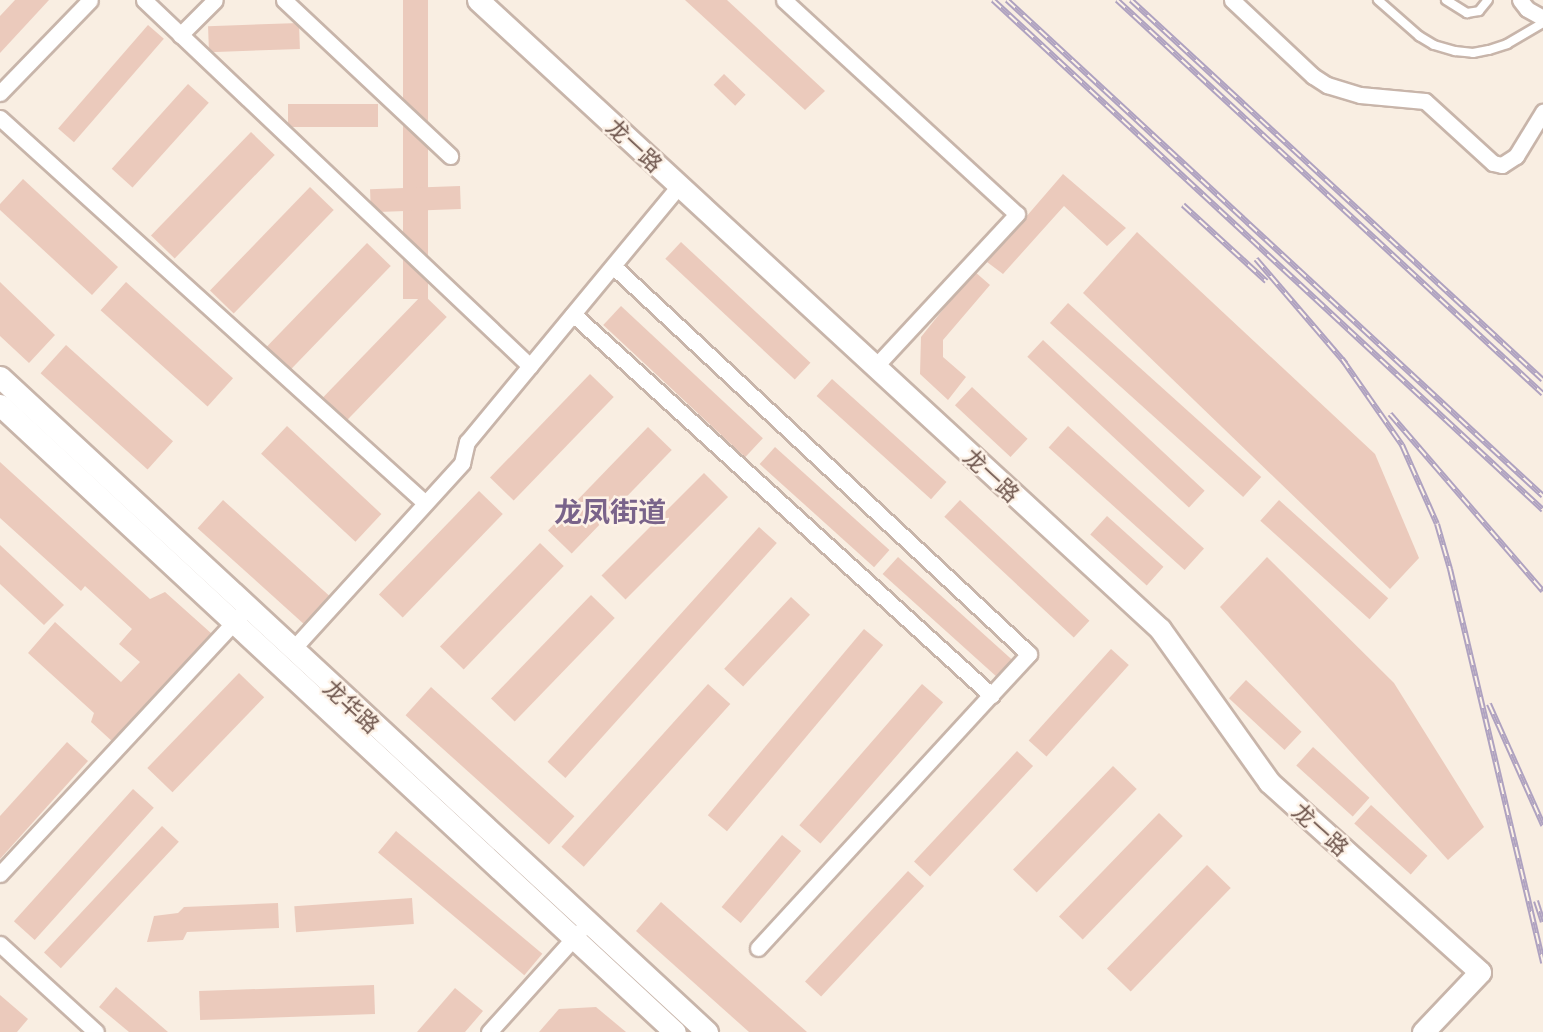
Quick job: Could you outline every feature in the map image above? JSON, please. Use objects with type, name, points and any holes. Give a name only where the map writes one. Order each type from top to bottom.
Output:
[{"type":"main road","name":"龙一路","points":[[478,0],[1160,630],[1269,782],[1480,972],[1423,1032]]},
{"type":"main road","name":"龙华路","points":[[0,377],[241,616],[292,650],[580,930],[707,1032]]},
{"type":"main road","points":[[0,405],[241,616],[580,930],[675,1032]]},
{"type":"street","points":[[0,93],[90,0]]},
{"type":"street","points":[[144,0],[530,366]]},
{"type":"street","points":[[180,35],[215,0]]},
{"type":"street","points":[[284,0],[450,156]]},
{"type":"street","points":[[784,0],[1017,214],[875,367]]},
{"type":"street","points":[[1232,0],[1313,76],[1335,88],[1360,95],[1425,101],[1493,163],[1502,165],[1516,156],[1543,112]]},
{"type":"street","points":[[1520,0],[1527,9],[1543,18]]},
{"type":"street","points":[[0,118],[425,503]]},
{"type":"street","points":[[292,650],[462,463],[467,442],[679,186]]},
{"type":"street","points":[[613,266],[1029,654],[758,948]]},
{"type":"street","points":[[573,314],[991,695]]},
{"type":"street","points":[[0,874],[241,616]]},
{"type":"street","points":[[489,1032],[580,930]]},
{"type":"street","points":[[0,944],[96,1032]]},
{"type":"lane","points":[[1378,0],[1419,36],[1434,45],[1455,51],[1473,53],[1489,50],[1507,44],[1543,23]]},
{"type":"lane","points":[[1446,0],[1467,14],[1479,11],[1488,0]]},
{"type":"building","points":[[15,0],[49,0],[0,53],[0,16]]},
{"type":"building","points":[[403,0],[428,0],[428,299],[403,299]]},
{"type":"building","points":[[685,0],[727,0],[825,91],[805,110]]},
{"type":"building","points":[[299,23],[300,49],[209,52],[208,26]]},
{"type":"building","points":[[148,25],[164,39],[74,142],[58,128]]},
{"type":"building","points":[[724,74],[746,95],[735,106],[714,85]]},
{"type":"building","points":[[188,84],[209,103],[133,187],[112,169]]},
{"type":"building","points":[[288,104],[378,104],[378,127],[288,127]]},
{"type":"building","points":[[251,132],[275,155],[175,259],[151,236]]},
{"type":"building","points":[[1063,174],[1126,228],[1107,246],[1064,206],[1003,274],[987,262]]},
{"type":"building","points":[[23,179],[118,267],[92,295],[0,210],[0,204]]},
{"type":"building","points":[[460,186],[461,209],[371,212],[370,189]]},
{"type":"building","points":[[310,187],[334,210],[234,314],[210,291]]},
{"type":"building","points":[[1137,232],[1375,454],[1419,558],[1390,589],[1083,293]]},
{"type":"building","points":[[681,242],[810,363],[795,380],[665,259]]},
{"type":"building","points":[[367,243],[391,266],[290,370],[266,347]]},
{"type":"building","points":[[974,271],[990,285],[943,340],[943,357],[966,377],[948,400],[920,374],[921,337]]},
{"type":"building","points":[[0,282],[55,335],[29,363],[0,336]]},
{"type":"building","points":[[126,282],[233,378],[208,407],[101,310]]},
{"type":"building","points":[[423,294],[447,317],[347,421],[323,398]]},
{"type":"building","points":[[1068,303],[1261,477],[1243,497],[1050,323]]},
{"type":"building","points":[[621,306],[763,438],[745,457],[603,325]]},
{"type":"building","points":[[1043,340],[1205,491],[1189,508],[1027,357]]},
{"type":"building","points":[[66,345],[173,441],[148,470],[41,373]]},
{"type":"building","points":[[590,374],[614,397],[514,501],[490,478]]},
{"type":"building","points":[[832,379],[946,482],[931,499],[817,396]]},
{"type":"building","points":[[972,387],[1028,439],[1011,457],[955,405]]},
{"type":"building","points":[[287,426],[381,514],[355,542],[261,454]]},
{"type":"building","points":[[1068,426],[1204,548],[1185,570],[1049,448]]},
{"type":"building","points":[[648,427],[672,450],[572,554],[548,531]]},
{"type":"building","points":[[775,447],[889,550],[874,567],[760,464]]},
{"type":"building","points":[[0,462],[150,599],[165,592],[212,634],[114,743],[91,722],[94,713],[28,653],[55,622],[121,682],[140,662],[119,644],[132,629],[85,586],[81,591],[0,518]]},
{"type":"building","points":[[704,473],[728,497],[626,600],[601,576]]},
{"type":"building","points":[[479,491],[503,514],[403,618],[379,595]]},
{"type":"building","points":[[223,500],[329,596],[304,624],[198,528]]},
{"type":"building","points":[[960,500],[1089,621],[1074,638],[944,517]]},
{"type":"building","points":[[1279,500],[1388,598],[1370,619],[1260,521]]},
{"type":"building","points":[[1107,516],[1163,567],[1147,585],[1090,535]]},
{"type":"building","points":[[759,527],[777,543],[565,778],[548,762]]},
{"type":"building","points":[[540,543],[564,566],[464,670],[440,647]]},
{"type":"building","points":[[0,545],[64,605],[44,625],[0,584]]},
{"type":"building","points":[[898,557],[1013,661],[998,678],[883,574]]},
{"type":"building","points":[[1267,557],[1394,683],[1484,827],[1448,860],[1220,607]]},
{"type":"building","points":[[591,595],[615,618],[515,722],[491,699]]},
{"type":"building","points":[[791,597],[810,615],[743,686],[724,669]]},
{"type":"building","points":[[864,629],[883,645],[727,831],[708,815]]},
{"type":"building","points":[[1111,649],[1129,665],[1047,756],[1029,740]]},
{"type":"building","points":[[239,673],[264,697],[172,792],[147,768]]},
{"type":"building","points":[[1246,680],[1302,732],[1285,750],[1229,698]]},
{"type":"building","points":[[708,684],[730,704],[584,867],[561,847]]},
{"type":"building","points":[[922,684],[943,702],[820,844],[799,825]]},
{"type":"building","points":[[431,687],[574,816],[549,844],[406,715]]},
{"type":"building","points":[[67,742],[88,761],[0,859],[0,816]]},
{"type":"building","points":[[1313,747],[1369,798],[1353,816],[1296,766]]},
{"type":"building","points":[[1017,751],[1033,766],[930,876],[914,861]]},
{"type":"building","points":[[1113,766],[1137,789],[1037,893],[1013,870]]},
{"type":"building","points":[[133,789],[154,808],[35,940],[14,921]]},
{"type":"building","points":[[1371,805],[1427,856],[1411,874],[1354,824]]},
{"type":"building","points":[[1159,813],[1183,836],[1083,940],[1059,917]]},
{"type":"building","points":[[162,826],[179,842],[61,968],[44,953]]},
{"type":"building","points":[[396,831],[542,954],[524,975],[378,852]]},
{"type":"building","points":[[782,835],[801,851],[741,923],[722,907]]},
{"type":"building","points":[[1207,865],[1231,888],[1131,992],[1107,969]]},
{"type":"building","points":[[908,871],[924,886],[821,996],[805,981]]},
{"type":"building","points":[[412,898],[414,924],[296,932],[294,906]]},
{"type":"building","points":[[661,902],[807,1032],[749,1032],[636,931]]},
{"type":"building","points":[[278,903],[279,928],[187,932],[183,940],[147,942],[154,916],[178,913],[184,907]]},
{"type":"building","points":[[374,985],[375,1014],[200,1020],[199,991]]},
{"type":"building","points":[[116,987],[168,1032],[129,1032],[99,1007]]},
{"type":"building","points":[[455,988],[483,1011],[465,1032],[417,1032]]},
{"type":"building","points":[[0,995],[28,1019],[17,1032],[0,1032]]},
{"type":"building","points":[[596,1007],[626,1032],[539,1032],[559,1009]]},
{"type":"railway","points":[[993,0],[1543,510]]},
{"type":"railway","points":[[1007,0],[1543,496]]},
{"type":"railway","points":[[1117,0],[1543,394]]},
{"type":"railway","points":[[1131,0],[1543,380]]},
{"type":"railway","points":[[1183,205],[1266,281]]},
{"type":"railway","points":[[1256,259],[1346,364]]},
{"type":"railway","points":[[1342,359],[1402,445],[1437,524],[1450,569],[1543,963]]},
{"type":"railway","points":[[1390,414],[1543,591]]},
{"type":"railway","points":[[1489,704],[1543,825]]},
{"type":"railway","points":[[1536,901],[1543,922]]},
{"type":"district","name":"龙凤街道","points":[[610,511]]}]
